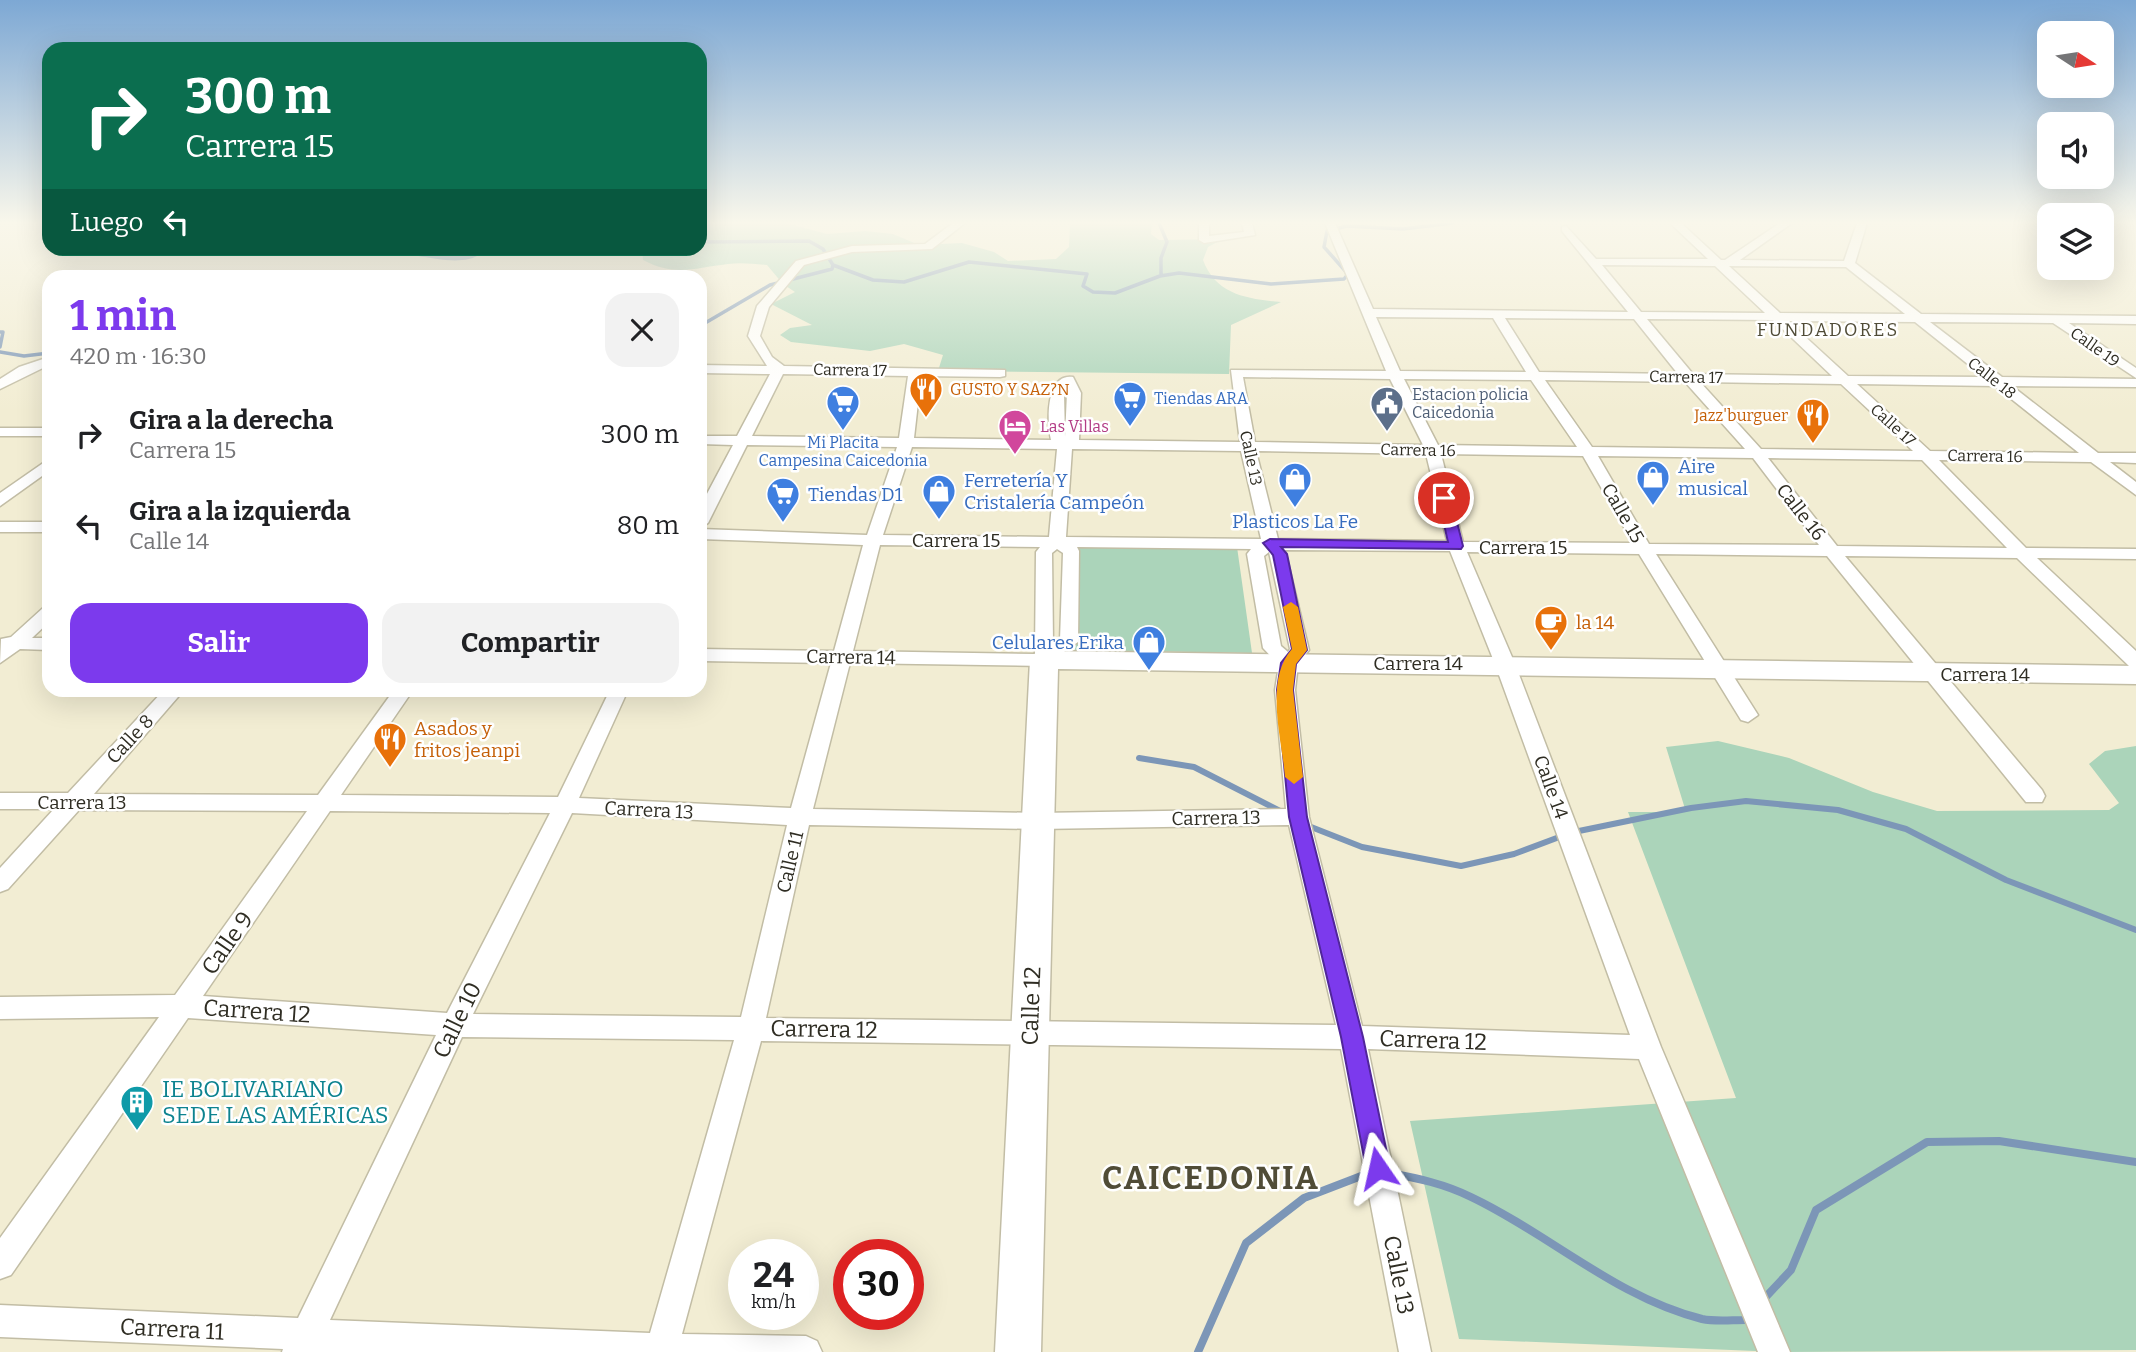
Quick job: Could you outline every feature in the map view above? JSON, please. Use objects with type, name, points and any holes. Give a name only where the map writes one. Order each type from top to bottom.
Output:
[{"type":"main road","name":"Carrera 14","points":[[1044,660],[1505,664],[1933,674],[2136,675]]},
{"type":"main road","name":"Calle 12","points":[[1018,1352],[1044,660]]},
{"type":"street","points":[[707,510],[779,369],[767,359],[754,336],[764,306],[781,286]]},
{"type":"street","name":"Calle 14","points":[[1358,286],[1395,375],[1433,450],[1456,546],[1505,664],[1648,1047],[1774,1352]]},
{"type":"street","name":"Calle 16","points":[[1613,286],[1688,377],[1756,452],[1832,551],[2034,796]]},
{"type":"street","name":"Calle 17","points":[[1746,286],[1926,455],[2020,551],[2136,662]]},
{"type":"street","name":"Calle 18","points":[[1877,286],[1995,382],[2097,457],[2136,490]]},
{"type":"street","points":[[1370,313],[2136,320]]},
{"type":"street","name":"Calle 15","points":[[1496,313],[1534,375],[1588,452],[1643,547],[1748,715]]},
{"type":"street","name":"Calle 19","points":[[2055,319],[2136,374]]},
{"type":"street","points":[[0,385],[23,370],[42,363]]},
{"type":"street","name":"Carrera 17","points":[[707,369],[1000,373]]},
{"type":"street","name":"Calle 11","points":[[662,1351],[751,1028],[800,817],[873,540],[906,443],[915,372]]},
{"type":"street","name":"Carrera 17","points":[[1236,373],[2136,383]]},
{"type":"street","name":"Calle 13","points":[[1236,373],[1248,447],[1270,543],[1280,554],[1300,650],[1289,663],[1285,690],[1298,817],[1352,1037],[1415,1352]]},
{"type":"street","points":[[0,432],[42,432]]},
{"type":"street","name":"Carrera 16","points":[[707,440],[2136,458]]},
{"type":"street","name":"Calle 12","points":[[1044,660],[1044,552],[1057,540],[1065,445]]},
{"type":"street","points":[[0,501],[42,469]]},
{"type":"street","points":[[0,527],[42,527]]},
{"type":"street","name":"Carrera 15","points":[[707,534],[873,540],[2136,554]]},
{"type":"street","points":[[1044,660],[1069,642],[1071,551],[1057,540]]},
{"type":"street","points":[[1270,543],[1255,554],[1272,648],[1289,663]]},
{"type":"street","points":[[0,657],[7,643],[42,617]]},
{"type":"street","points":[[7,643],[42,644]]},
{"type":"street","name":"Carrera 14","points":[[707,655],[1044,660]]},
{"type":"street","name":"Calle 8","points":[[0,883],[168,697]]},
{"type":"street","name":"Calle 9","points":[[0,1265],[399,697]]},
{"type":"street","name":"Calle 10","points":[[302,1344],[454,1025],[565,805],[616,697]]},
{"type":"street","name":"Carrera 13","points":[[0,801],[565,805],[800,817],[1038,821],[1298,817]]},
{"type":"street","name":"Carrera 12","points":[[0,1008],[183,1006],[454,1025],[1352,1037],[1648,1047]]},
{"type":"street","name":"Carrera 11","points":[[0,1321],[302,1344],[806,1352]]},
{"type":"green space","points":[[786,286],[1223,286],[1245,297],[1281,302],[1231,325],[1229,374],[938,371],[943,355],[904,344],[870,351],[791,342],[780,335],[790,328],[812,325],[771,304],[795,292]]},
{"type":"green space","points":[[1079,545],[1237,547],[1252,653],[1075,650]]},
{"type":"green space","points":[[1718,741],[1789,758],[1873,792],[1937,811],[2109,810],[2119,803],[2089,764],[2105,751],[2136,746],[2136,1350],[1783,1352],[1459,1339],[1410,1121],[1736,1098],[1628,812],[1686,812],[1666,747]]},
{"type":"waterway","points":[[707,322],[768,286]]},
{"type":"waterway","points":[[1083,286],[1093,292],[1115,293],[1133,286]]},
{"type":"waterway","points":[[0,332],[3,332],[0,347]]},
{"type":"waterway","points":[[0,352],[24,356],[42,354]]},
{"type":"waterway","points":[[1139,758],[1194,767],[1282,812]]},
{"type":"waterway","points":[[1574,832],[1691,808],[1746,801],[1838,810],[1906,829],[2006,880],[2136,930]]},
{"type":"waterway","points":[[1306,825],[1362,847],[1461,866],[1514,854],[1562,836]]},
{"type":"waterway","points":[[1762,1301],[1791,1270],[1816,1210],[1927,1142],[1999,1141],[2136,1162]]},
{"type":"waterway","points":[[1198,1352],[1246,1243],[1304,1198],[1369,1173]]},
{"type":"waterway","points":[[1389,1173],[1431,1182],[1471,1197],[1612,1281],[1671,1309],[1702,1319],[1745,1320],[1748,1316]]},
{"type":"slow traffic","points":[[1291,607],[1300,650],[1289,663],[1285,690],[1294,777]]},
{"type":"place","name":"GUSTO Y SAZ?N","points":[[926,419]]},
{"type":"place","name":"Tiendas ARA","points":[[1130,428]]},
{"type":"place","name":"Mi Placita Campesina Caicedonia","points":[[843,432]]},
{"type":"place","name":"Estacion policia Caicedonia","points":[[1387,433]]},
{"type":"place","name":"Jazz'burguer","points":[[1813,445]]},
{"type":"place","name":"Las Villas","points":[[1015,456]]},
{"type":"place","name":"Aire musical","points":[[1653,507]]},
{"type":"place","name":"Plasticos La Fe","points":[[1295,509]]},
{"type":"place","name":"Ferretería Y Cristalería Campeón","points":[[939,521]]},
{"type":"place","name":"Tiendas D1","points":[[783,524]]},
{"type":"place","name":"la 14","points":[[1551,652]]},
{"type":"place","name":"Celulares Erika","points":[[1149,672]]},
{"type":"place","name":"Asados y fritos jeanpi","points":[[390,769]]},
{"type":"place","name":"IE BOLIVARIANO SEDE LAS AMÉRICAS","points":[[137,1132]]},
{"type":"district","name":"FUNDADORES","points":[[1828,330]]},
{"type":"district","name":"CAICEDONIA","points":[[1211,1178]]},
{"type":"route","points":[[1378,1168],[1352,1037],[1298,817],[1285,690],[1289,663],[1300,650],[1280,554],[1270,543],[1456,546],[1444,498]]}]
